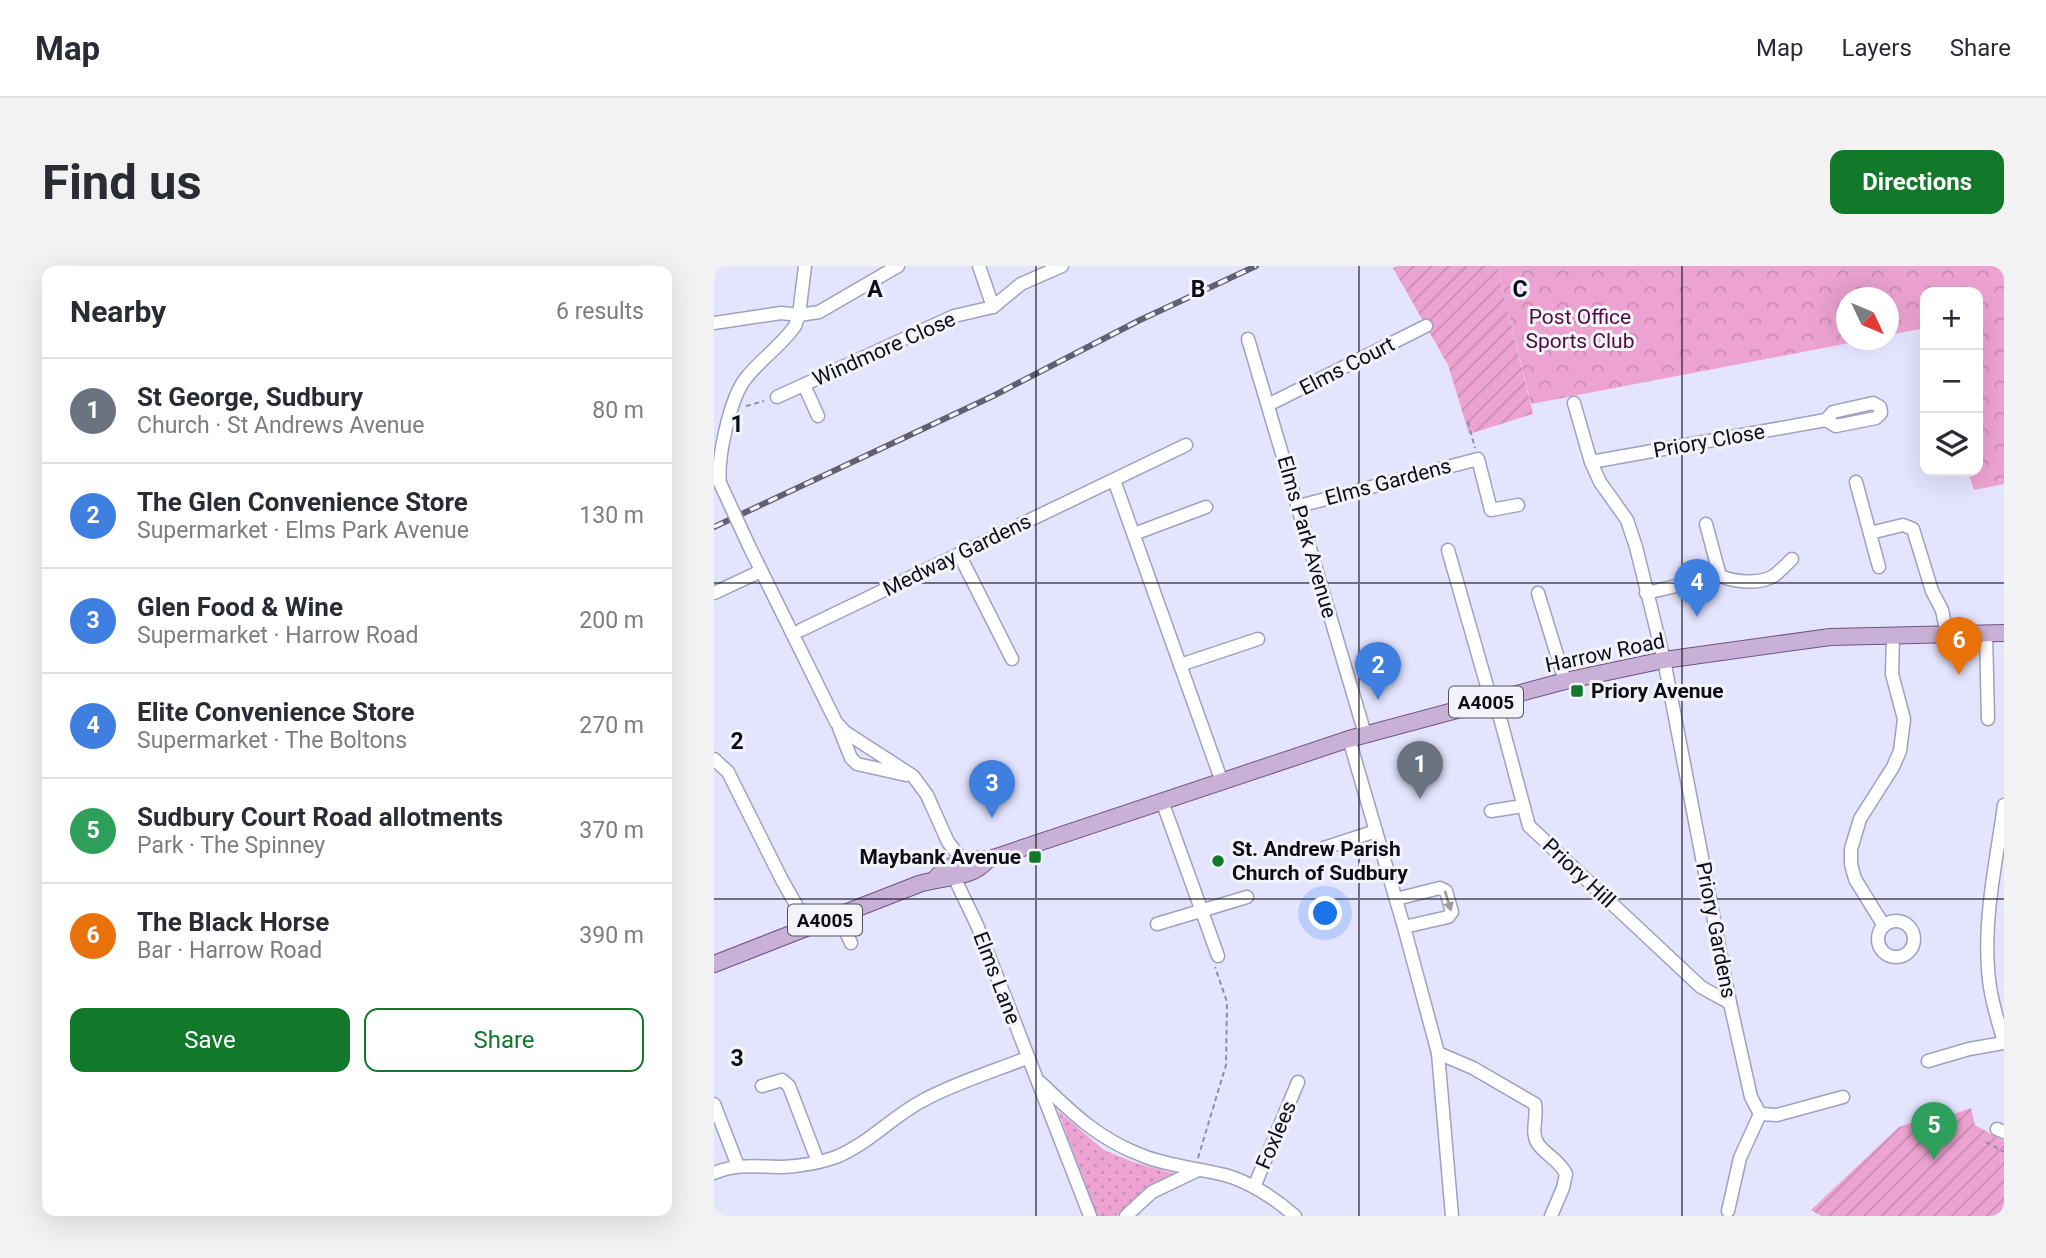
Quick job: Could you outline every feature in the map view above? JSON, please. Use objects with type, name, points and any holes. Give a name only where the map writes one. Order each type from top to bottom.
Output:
[{"type":"main road","name":"Harrow Road","points":[[944,875],[964,862],[978,858],[987,860],[1349,739],[1565,681],[1664,660],[1830,637],[2004,633]]},
{"type":"main road","name":"Harrow Road","points":[[714,964],[944,875],[982,868],[987,860]]},
{"type":"street","points":[[805,266],[799,315],[795,326],[745,379],[734,404],[716,470],[750,548],[852,758],[857,764],[913,776]]},
{"type":"street","points":[[714,323],[780,313],[799,315],[819,312],[847,293],[898,266]]},
{"type":"street","points":[[979,266],[993,307]]},
{"type":"street","name":"Windmore Close","points":[[777,397],[954,316],[993,307],[1021,284],[1062,266]]},
{"type":"street","name":"Elms Court","points":[[1268,405],[1426,326]]},
{"type":"street","name":"Elms Park Avenue","points":[[1248,339],[1366,734]]},
{"type":"street","points":[[804,384],[818,416]]},
{"type":"street","points":[[1574,403],[1591,462],[1600,482],[1627,520],[1664,660]]},
{"type":"street","name":"Priory Close","points":[[1591,462],[1826,420]]},
{"type":"street","name":"Medway Gardens","points":[[801,631],[1186,445]]},
{"type":"street","points":[[1478,459],[1491,510],[1518,505]]},
{"type":"street","name":"Elms Gardens","points":[[1299,506],[1478,459]]},
{"type":"street","points":[[1114,480],[1222,782]]},
{"type":"street","points":[[1856,482],[1879,567]]},
{"type":"street","points":[[1134,534],[1206,507]]},
{"type":"street","points":[[1706,524],[1720,576]]},
{"type":"street","points":[[1870,533],[1903,524],[1913,529],[1932,591],[1942,610],[1947,634]]},
{"type":"street","name":"Priory Hill","points":[[1448,550],[1529,826],[1700,987],[1730,1003]]},
{"type":"street","points":[[959,554],[1012,659]]},
{"type":"street","points":[[1646,593],[1720,576],[1730,580],[1752,581],[1773,577],[1792,559]]},
{"type":"street","points":[[714,593],[761,571]]},
{"type":"street","points":[[1538,593],[1565,681]]},
{"type":"street","points":[[1986,634],[1988,719]]},
{"type":"street","points":[[1884,926],[1855,879],[1851,849],[1860,819],[1900,751],[1904,719],[1892,674],[1893,635]]},
{"type":"street","points":[[1180,665],[1258,639]]},
{"type":"street","name":"Priory Gardens","points":[[1664,660],[1730,1003],[1751,1097],[1760,1114]]},
{"type":"street","points":[[836,722],[845,732],[913,776],[927,795],[948,842],[964,862]]},
{"type":"street","points":[[1349,739],[1438,1053],[1452,1216]]},
{"type":"street","points":[[714,759],[728,772],[808,926]]},
{"type":"street","points":[[1162,801],[1218,956]]},
{"type":"street","points":[[1928,1061],[2004,1042],[1992,998],[1988,968],[1988,930],[2000,872],[2004,805]]},
{"type":"street","points":[[1491,811],[1523,806]]},
{"type":"street","points":[[1324,848],[1376,831]]},
{"type":"street","points":[[944,875],[948,842]]},
{"type":"street","name":"Elms Lane","points":[[944,875],[977,925],[1090,1216]]},
{"type":"street","points":[[1396,899],[1443,889],[1446,891],[1452,912],[1448,916],[1404,927]]},
{"type":"street","points":[[1157,924],[1247,897]]},
{"type":"street","points":[[838,915],[851,943]]},
{"type":"street","points":[[1438,1053],[1458,1060],[1535,1104],[1538,1144],[1557,1160],[1566,1174],[1551,1216]]},
{"type":"street","points":[[714,1173],[738,1166],[782,1167],[818,1162],[852,1150],[924,1099],[1027,1058]]},
{"type":"street","points":[[762,1086],[782,1080],[789,1086],[818,1162]]},
{"type":"street","name":"Elms Lane","points":[[1038,1080],[1078,1119],[1111,1143],[1144,1157],[1227,1175],[1254,1187],[1294,1216]]},
{"type":"street","name":"Foxlees","points":[[1254,1187],[1298,1082]]},
{"type":"street","points":[[1728,1211],[1740,1158],[1760,1114],[1777,1115],[1843,1097]]},
{"type":"street","points":[[714,1104],[738,1166]]},
{"type":"street","points":[[1126,1216],[1152,1192],[1198,1170]]},
{"type":"path","points":[[734,404],[749,406],[777,397]]},
{"type":"path","points":[[1468,422],[1478,459]]},
{"type":"path","points":[[1198,1170],[1198,1157],[1226,1065],[1227,1002],[1215,966],[1218,956]]},
{"type":"path","points":[[1986,1142],[2004,1152]]},
{"type":"green space","name":"Post Office Sports Club","points":[[1497,266],[2004,266],[2004,484],[1974,490],[1970,476],[1983,476],[1983,287],[1920,287],[1920,329],[1899,333],[1899,287],[1836,287],[1836,346],[1531,404]]},
{"type":"green space","points":[[1497,266],[1533,414],[1469,434],[1448,365],[1393,268]]},
{"type":"green space","points":[[1971,1108],[1975,1125],[2004,1141],[2004,1216],[1821,1216],[1811,1210],[1899,1127],[1944,1111],[1951,1115]]},
{"type":"green space","points":[[1058,1111],[1104,1150],[1175,1174],[1145,1190],[1116,1216],[1097,1216]]},
{"type":"railway","points":[[714,527],[993,396],[1140,320],[1256,266]]},
{"type":"place","name":"Elite Convenience Store","points":[[1697,617]]},
{"type":"place","name":"The Black Horse","points":[[1959,675]]},
{"type":"place","name":"Priory Avenue","points":[[1577,691]]},
{"type":"place","name":"The Glen Convenience Store","points":[[1378,700]]},
{"type":"place","name":"St George, Sudbury","points":[[1420,799]]},
{"type":"place","name":"Glen Food & Wine","points":[[992,818]]},
{"type":"place","name":"Maybank Avenue","points":[[1035,857]]},
{"type":"place","name":"St. Andrew Parish Church of Sudbury","points":[[1218,861]]},
{"type":"place","name":"Sudbury Court Road allotments","points":[[1934,1160]]}]
